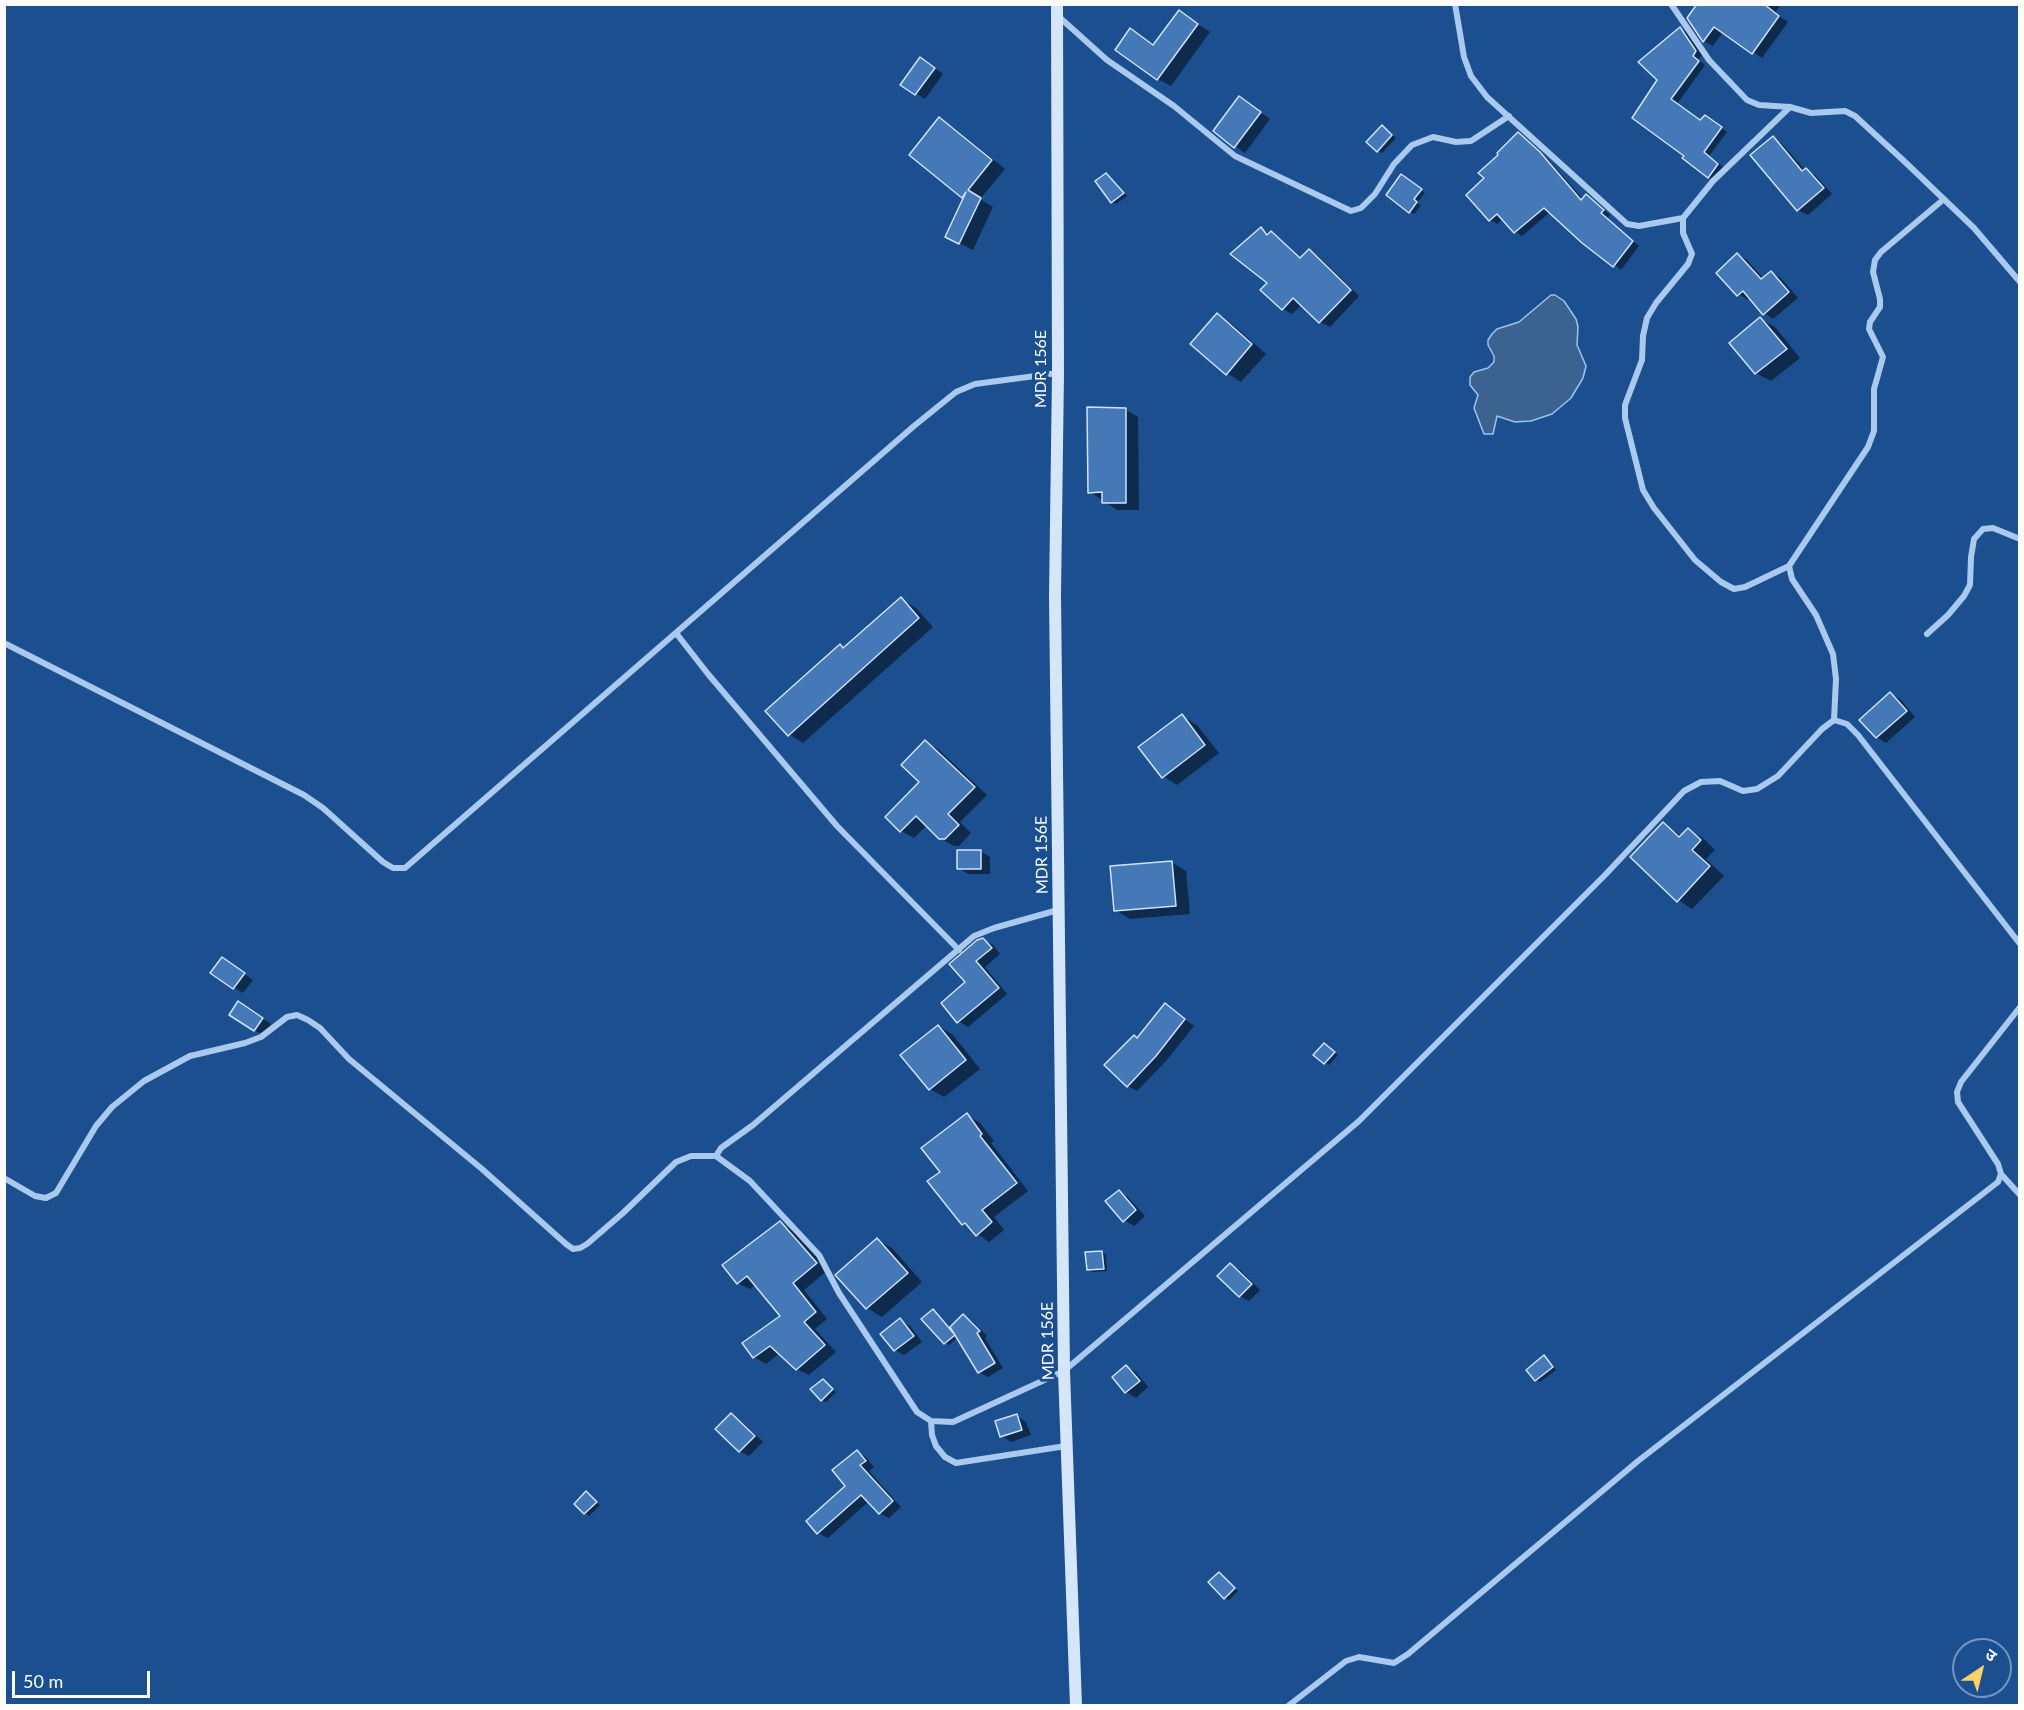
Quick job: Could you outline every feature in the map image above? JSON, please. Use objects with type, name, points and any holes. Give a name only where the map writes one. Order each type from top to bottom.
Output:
[{"type":"main road","name":"MDR 156E","points":[[1057,10],[1058,373],[1055,596],[1064,1371],[1076,1706]]},
{"type":"street","points":[[1455,4],[1464,57],[1471,76],[1487,97],[1627,224],[1639,226],[1683,218]]},
{"type":"street","points":[[1671,4],[1708,60],[1747,100],[1759,105],[1790,107],[1811,113],[1845,111],[1855,116],[1974,228],[2019,282]]},
{"type":"street","points":[[1057,10],[1107,60],[1174,106],[1235,156],[1351,211],[1361,208],[1375,194],[1394,164],[1412,145],[1433,138],[1456,142],[1471,141],[1509,116]]},
{"type":"street","points":[[1790,107],[1713,181],[1683,218],[1683,233],[1692,254],[1688,264],[1656,303],[1647,318],[1643,336],[1642,360],[1625,405],[1625,418],[1643,490],[1654,508],[1695,560],[1721,582],[1734,589],[1745,587],[1789,566],[1868,447],[1874,431],[1874,389],[1884,357],[1869,329],[1870,322],[1881,307],[1873,272],[1875,260],[1881,252],[1944,199]]},
{"type":"street","points":[[4,643],[304,795],[323,808],[382,862],[393,868],[405,868],[956,392],[975,384],[1058,373]]},
{"type":"street","points":[[1927,634],[1948,615],[1970,585],[1974,539],[1983,529],[1993,528],[2019,538]]},
{"type":"street","points":[[1789,566],[1792,579],[1816,615],[1833,654],[1836,679],[1834,720]]},
{"type":"street","points":[[676,633],[837,826],[959,950]]},
{"type":"street","points":[[1834,720],[1847,724],[1858,735],[2019,944]]},
{"type":"street","points":[[4,1178],[35,1196],[46,1198],[56,1192],[96,1126],[112,1107],[144,1081],[190,1056],[245,1044],[261,1037],[287,1017],[297,1015],[320,1028],[356,1065],[482,1169],[573,1249],[587,1244],[676,1162],[691,1156],[716,1156],[750,1181],[819,1255],[839,1293],[917,1412],[931,1421],[953,1422],[1064,1371],[1359,1121],[1597,884],[1684,791],[1701,782],[1720,781],[1743,791],[1757,789],[1778,776],[1822,729],[1834,720]]},
{"type":"street","points":[[716,1156],[720,1148],[753,1125],[974,936],[994,928],[1059,910]]},
{"type":"street","points":[[2019,1007],[1961,1082],[1957,1092],[1958,1102],[1998,1164],[2001,1174],[2019,1194]]},
{"type":"street","points":[[1288,1706],[1346,1661],[1359,1657],[1394,1663],[1408,1654],[1638,1461],[1990,1190],[1998,1182],[2001,1174]]},
{"type":"street","points":[[931,1421],[936,1446],[945,1457],[956,1463],[1067,1445]]},
{"type":"water","points":[[1551,295],[1564,301],[1576,319],[1577,345],[1586,366],[1583,378],[1571,398],[1552,414],[1531,421],[1515,422],[1497,416],[1493,434],[1484,434],[1474,408],[1478,395],[1470,385],[1470,377],[1474,372],[1488,368],[1494,362],[1494,356],[1488,345],[1492,334],[1497,329],[1519,322]]},
{"type":"building","points":[[1697,4],[1764,4],[1779,16],[1752,54],[1714,27],[1703,42],[1687,18]]},
{"type":"building","points":[[1179,10],[1198,24],[1157,80],[1115,50],[1130,28],[1153,45]]},
{"type":"building","points":[[1680,27],[1696,51],[1693,56],[1699,61],[1671,99],[1700,120],[1705,115],[1722,127],[1704,152],[1718,164],[1708,178],[1682,158],[1684,156],[1632,118],[1657,80],[1638,62]]},
{"type":"building","points":[[920,57],[935,68],[915,95],[900,85]]},
{"type":"building","points":[[1239,96],[1261,112],[1234,148],[1213,131]]},
{"type":"building","points":[[939,117],[992,160],[968,190],[981,198],[959,244],[945,237],[966,192],[962,198],[909,155]]},
{"type":"building","points":[[1382,125],[1392,135],[1377,152],[1366,142]]},
{"type":"building","points":[[1518,132],[1540,152],[1581,200],[1586,194],[1604,210],[1601,213],[1633,241],[1613,267],[1582,243],[1544,208],[1514,233],[1497,214],[1489,221],[1466,195],[1484,178],[1478,173]]},
{"type":"building","points":[[1773,136],[1802,171],[1806,168],[1824,188],[1797,211],[1750,155]]},
{"type":"building","points":[[1106,173],[1124,193],[1111,203],[1095,181]]},
{"type":"building","points":[[1401,174],[1422,189],[1414,199],[1417,202],[1409,213],[1386,195]]},
{"type":"building","points":[[1261,227],[1267,235],[1271,231],[1300,258],[1309,249],[1351,290],[1319,323],[1293,298],[1282,310],[1260,290],[1267,283],[1230,254]]},
{"type":"building","points":[[1737,253],[1761,279],[1771,271],[1789,292],[1763,315],[1743,291],[1737,296],[1716,273]]},
{"type":"building","points":[[1217,313],[1252,344],[1226,375],[1190,344]]},
{"type":"building","points":[[1760,317],[1787,349],[1755,374],[1729,343]]},
{"type":"building","points":[[1087,407],[1126,408],[1126,503],[1102,503],[1102,492],[1088,493]]},
{"type":"building","points":[[901,597],[919,618],[788,736],[765,711],[840,644],[843,648]]},
{"type":"building","points":[[1890,692],[1907,711],[1876,738],[1859,720]]},
{"type":"building","points":[[1182,714],[1205,745],[1162,778],[1138,747]]},
{"type":"building","points":[[925,740],[975,787],[948,814],[959,825],[945,839],[939,839],[916,816],[900,832],[885,817],[919,782],[901,765]]},
{"type":"building","points":[[1663,822],[1679,837],[1688,828],[1701,840],[1692,850],[1710,866],[1677,902],[1630,857]]},
{"type":"building","points":[[957,850],[981,850],[981,869],[957,869]]},
{"type":"building","points":[[1172,861],[1176,906],[1114,911],[1110,866]]},
{"type":"building","points":[[983,938],[992,948],[976,961],[999,988],[957,1023],[941,1003],[965,982],[949,964],[977,940]]},
{"type":"building","points":[[222,957],[245,973],[233,989],[210,973]]},
{"type":"building","points":[[238,1001],[263,1018],[254,1031],[229,1015]]},
{"type":"building","points":[[1165,1003],[1185,1019],[1156,1056],[1127,1087],[1104,1065],[1134,1035],[1137,1038]]},
{"type":"building","points":[[938,1025],[966,1060],[929,1090],[900,1055]]},
{"type":"building","points":[[1324,1043],[1335,1052],[1324,1064],[1313,1055]]},
{"type":"building","points":[[967,1113],[982,1134],[980,1136],[1017,1183],[982,1210],[992,1222],[976,1236],[965,1223],[962,1225],[927,1181],[940,1172],[921,1148]]},
{"type":"building","points":[[1119,1190],[1136,1210],[1123,1222],[1105,1201]]},
{"type":"building","points":[[780,1221],[817,1263],[793,1283],[816,1312],[804,1322],[825,1345],[796,1370],[770,1346],[753,1358],[742,1343],[780,1316],[747,1276],[737,1284],[722,1265]]},
{"type":"building","points":[[877,1238],[908,1273],[866,1309],[835,1275]]},
{"type":"building","points":[[1102,1251],[1104,1269],[1087,1270],[1085,1252]]},
{"type":"building","points":[[1230,1263],[1252,1284],[1239,1297],[1217,1276]]},
{"type":"building","points":[[933,1309],[955,1335],[944,1344],[921,1319]]},
{"type":"building","points":[[963,1314],[980,1331],[977,1333],[995,1363],[978,1373],[950,1327]]},
{"type":"building","points":[[900,1318],[914,1336],[894,1351],[880,1334]]},
{"type":"building","points":[[1544,1355],[1553,1367],[1535,1381],[1526,1370]]},
{"type":"building","points":[[1126,1365],[1140,1381],[1125,1393],[1112,1377]]},
{"type":"building","points":[[823,1379],[833,1389],[821,1401],[810,1389]]},
{"type":"building","points":[[731,1413],[755,1436],[739,1452],[715,1429]]},
{"type":"building","points":[[1017,1414],[1022,1430],[1000,1437],[995,1421]]},
{"type":"building","points":[[857,1450],[866,1461],[860,1465],[893,1501],[879,1514],[861,1495],[817,1534],[806,1521],[845,1486],[832,1470]]},
{"type":"building","points":[[586,1491],[597,1502],[584,1514],[574,1504]]},
{"type":"building","points":[[1219,1572],[1235,1588],[1224,1599],[1208,1582]]}]
